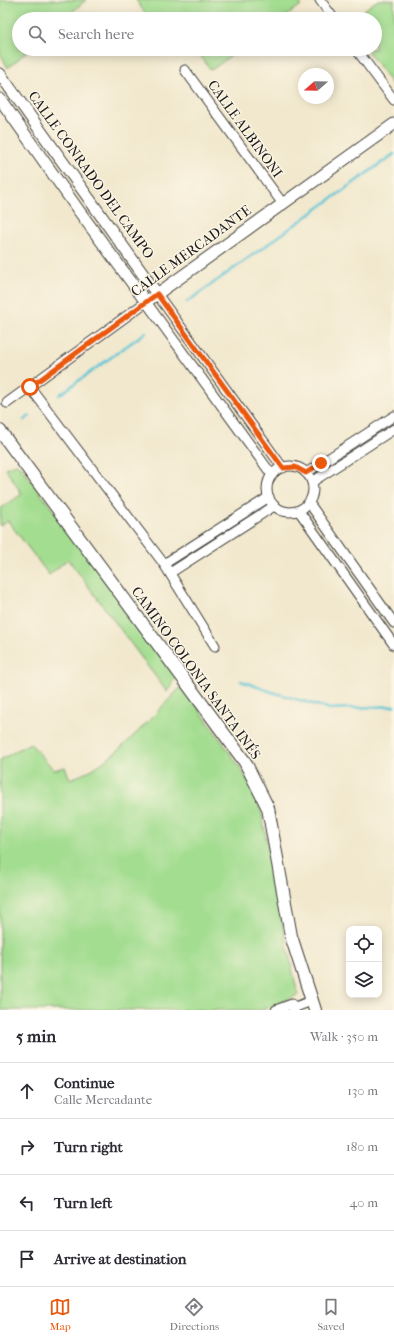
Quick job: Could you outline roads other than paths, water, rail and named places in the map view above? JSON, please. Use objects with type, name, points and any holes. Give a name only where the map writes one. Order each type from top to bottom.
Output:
[{"type":"main road","name":"CAMINO COLONIA SANTA INÉS","points":[[0,431],[245,762],[268,808],[291,936],[313,1005]]},
{"type":"street","points":[[320,0],[329,12]]},
{"type":"street","points":[[361,56],[394,100]]},
{"type":"street","name":"CALLE ALBINONI","points":[[185,70],[283,204]]},
{"type":"street","name":"CALLE CONRADO DEL CAMPO","points":[[0,74],[157,294]]},
{"type":"street","points":[[0,99],[272,475]]},
{"type":"street","name":"CALLE MERCADANTE","points":[[7,403],[394,124]]},
{"type":"street","points":[[157,294],[283,468]]},
{"type":"street","points":[[30,387],[164,564],[215,646]]},
{"type":"street","points":[[306,473],[394,416]]},
{"type":"street","points":[[312,482],[394,429]]},
{"type":"street","points":[[295,467],[306,473],[312,482],[313,493],[309,503],[298,511],[286,512],[274,506],[269,497],[268,486],[272,475],[283,468],[295,467]]},
{"type":"street","points":[[164,564],[269,497]]},
{"type":"street","points":[[309,503],[394,623]]},
{"type":"street","points":[[170,574],[274,506]]},
{"type":"street","points":[[298,511],[394,644]]},
{"type":"street","points":[[276,1010],[292,1004],[294,1009],[313,1005]]},
{"type":"waterway","points":[[187,302],[394,154]]},
{"type":"waterway","points":[[59,395],[146,332]]},
{"type":"waterway","points":[[24,420],[30,416]]},
{"type":"waterway","points":[[241,681],[330,709],[394,706]]}]
